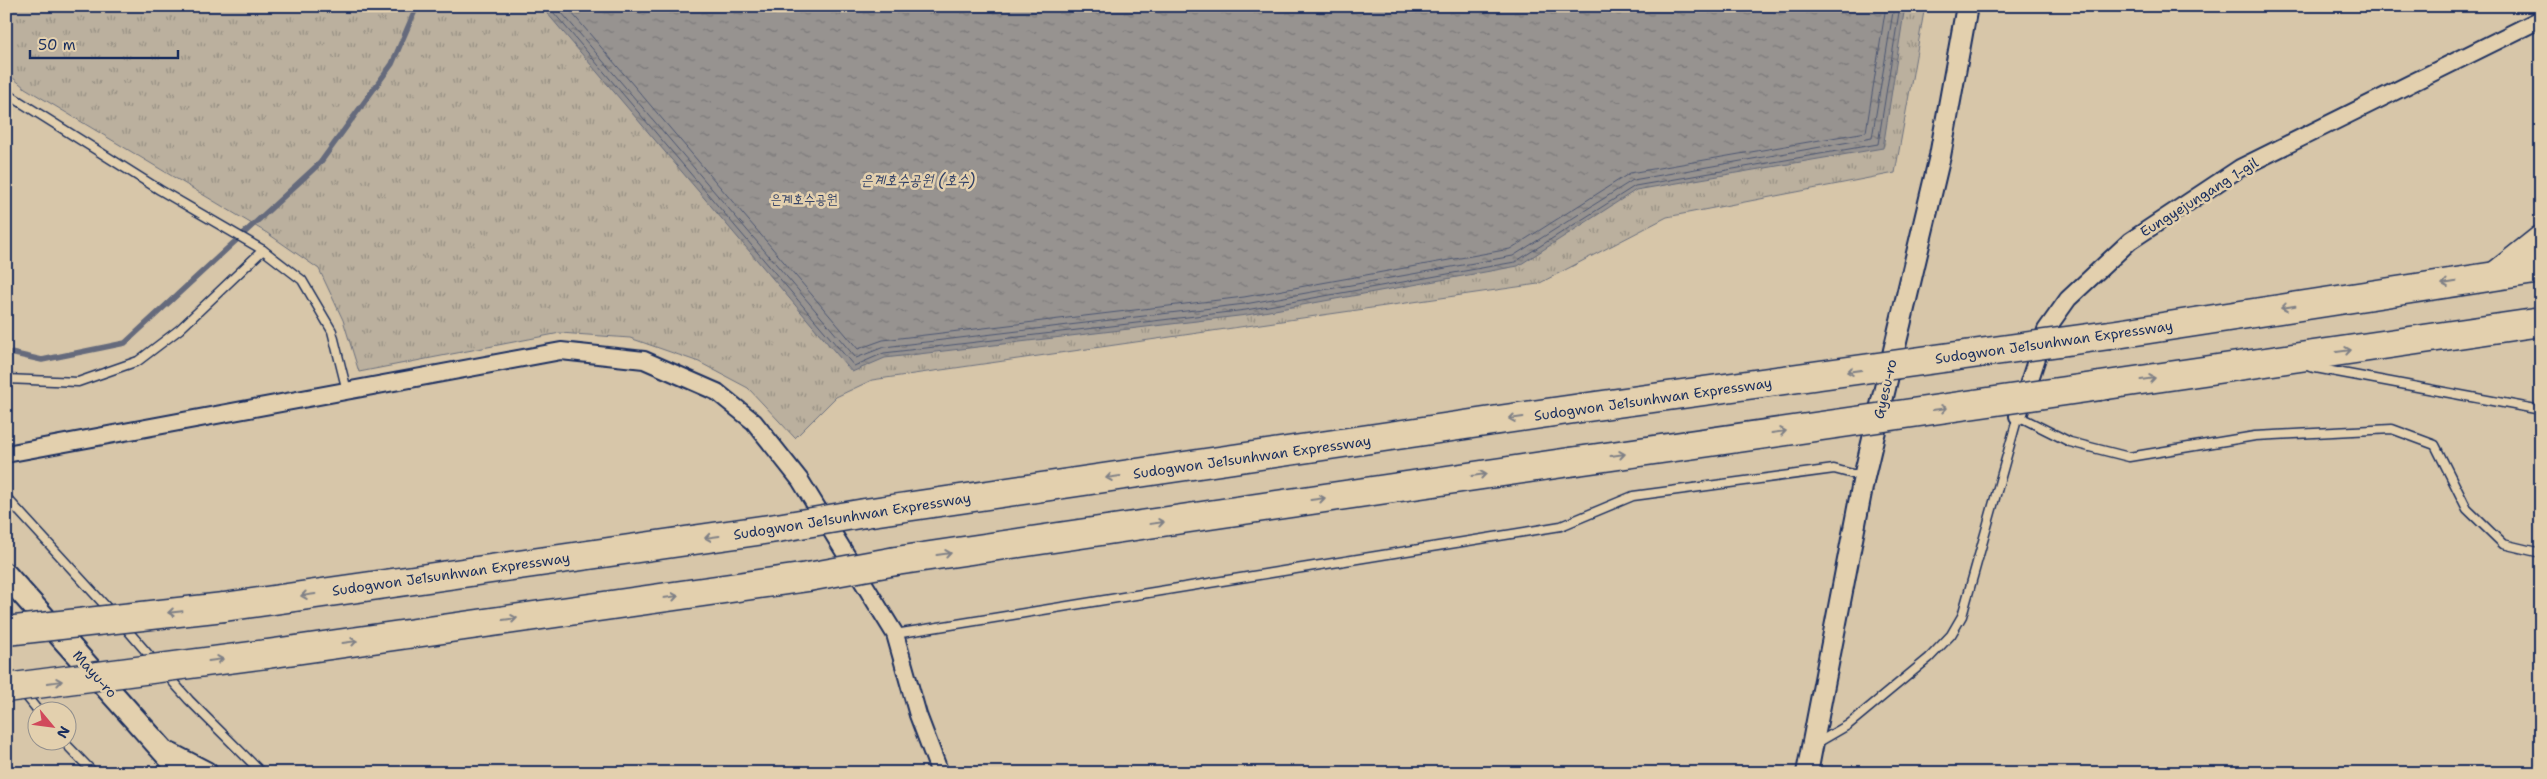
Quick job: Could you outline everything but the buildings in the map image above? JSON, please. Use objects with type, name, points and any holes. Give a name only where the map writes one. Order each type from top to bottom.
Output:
[{"type":"highway","name":"Sudogwon Je1sunhwan Expressway","points":[[2497,275],[2541,240]]},
{"type":"highway","name":"Sudogwon Je1sunhwan Expressway","points":[[6,631],[224,607],[777,528],[865,513],[1581,408],[2110,335],[2541,269]]},
{"type":"highway","points":[[9,683],[267,654],[808,577],[896,561],[2541,322]]},
{"type":"highway","points":[[2490,330],[2541,332]]},
{"type":"main road","name":"Mayu-ro","points":[[6,575],[183,773]]},
{"type":"main road","points":[[163,750],[206,773]]},
{"type":"street","name":"Gyesu-ro","points":[[1807,773],[1864,477],[1940,156],[1967,6]]},
{"type":"street","name":"Eungyejungang 1-gil","points":[[2018,416],[2046,330],[2068,299],[2130,241],[2240,168],[2541,19]]},
{"type":"street","points":[[6,454],[561,351],[644,360],[717,392],[754,422],[800,480],[895,634],[918,715],[940,773]]},
{"type":"lane","points":[[6,93],[160,190],[260,248],[302,280],[332,331],[347,390]]},
{"type":"lane","points":[[6,379],[78,382],[138,361],[180,329],[260,248]]},
{"type":"lane","points":[[2276,361],[2541,410]]},
{"type":"lane","points":[[1812,746],[1848,725],[1929,658],[1950,635],[1962,616],[2018,416],[2070,442],[2129,457],[2255,436],[2392,429],[2435,445],[2467,509],[2503,544],[2541,553]]},
{"type":"lane","points":[[895,634],[1561,526],[1633,496],[1834,469],[1864,477]]},
{"type":"lane","points":[[6,497],[68,562],[189,700],[262,773]]},
{"type":"lane","points":[[9,683],[29,702]]},
{"type":"lane","points":[[74,752],[94,773]]},
{"type":"green space","name":"은계호수공원 (호수)","points":[[6,6],[1925,6],[1895,173],[1667,217],[1538,284],[872,380],[836,397],[795,438],[748,388],[699,362],[630,338],[560,333],[359,372],[343,320],[319,269],[267,233],[25,88],[6,72]]},
{"type":"water","name":"은계호수공원 (호수)","points":[[541,6],[1905,6],[1883,148],[1636,190],[1518,266],[1247,315],[885,358],[852,372]]},
{"type":"waterway","points":[[6,352],[42,360],[125,343],[320,163],[392,64],[417,6]]},
{"type":"park label","name":"은계호수공원","points":[[804,199]]}]
